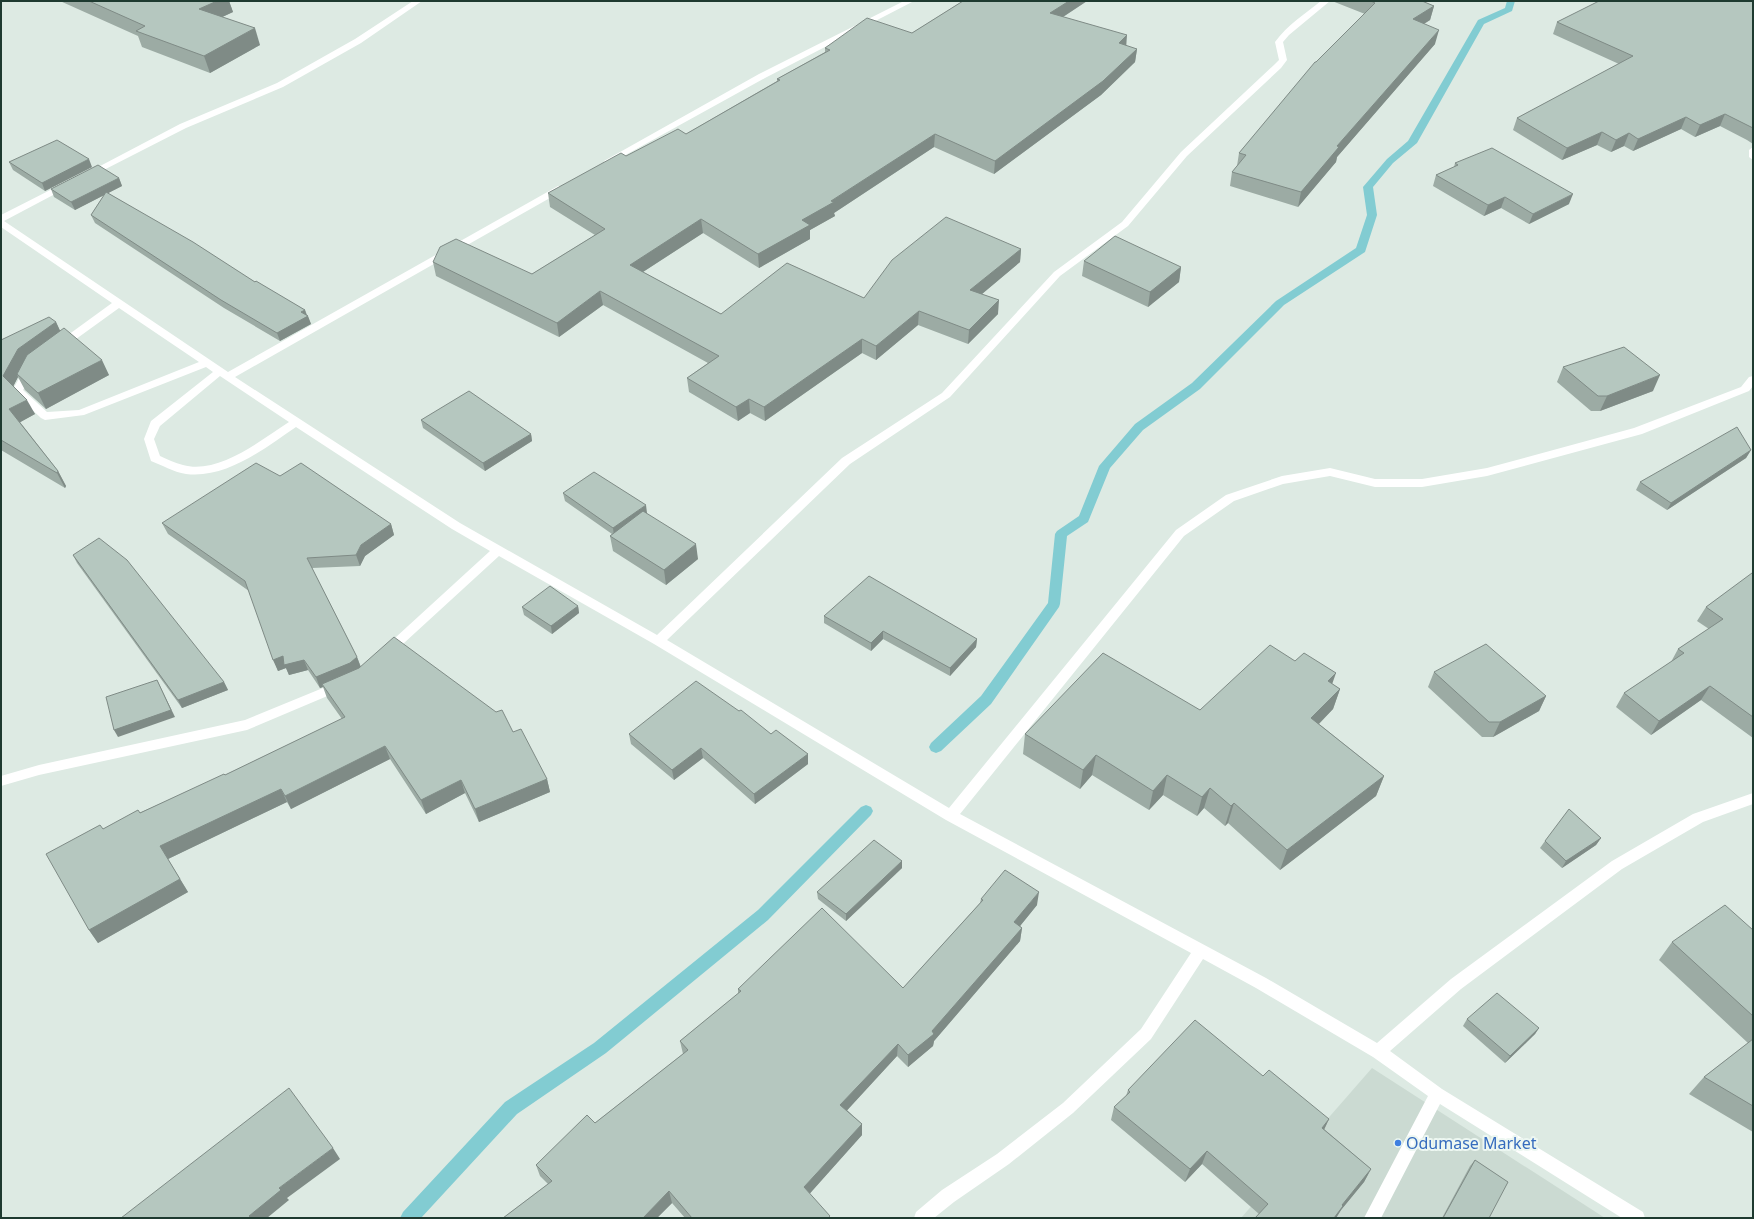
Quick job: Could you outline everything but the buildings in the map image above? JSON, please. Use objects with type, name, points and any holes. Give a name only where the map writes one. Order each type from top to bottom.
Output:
[{"type":"street","points":[[1,219],[183,126],[280,85],[358,41],[418,1]]},
{"type":"street","points":[[598,167],[762,76],[910,1]]},
{"type":"street","points":[[658,641],[846,461],[946,395],[1057,274],[1125,224],[1184,154],[1278,66],[1283,60],[1279,42],[1286,33],[1326,1]]},
{"type":"street","points":[[1753,150],[1753,157]]},
{"type":"street","points":[[297,421],[246,455],[213,469],[186,470],[155,458],[149,439],[155,424],[224,373],[571,182]]},
{"type":"street","points":[[1,223],[118,304],[456,526],[658,641],[951,816],[1261,983],[1378,1052],[1437,1094],[1637,1218]]},
{"type":"street","points":[[55,349],[118,304]]},
{"type":"street","points":[[37,363],[30,368],[17,391],[45,416],[80,414],[207,363]]},
{"type":"street","points":[[951,816],[1180,533],[1230,498],[1282,480],[1330,472],[1375,483],[1422,483],[1487,472],[1638,431],[1745,388],[1753,379]]},
{"type":"street","points":[[377,662],[498,550]]},
{"type":"street","points":[[1,782],[39,770],[247,725],[352,681]]},
{"type":"street","points":[[1378,1052],[1456,984],[1523,932],[1617,865],[1698,818],[1753,798]]},
{"type":"street","points":[[922,1218],[948,1196],[1003,1159],[1068,1108],[1146,1034],[1201,950]]},
{"type":"street","points":[[1372,1218],[1437,1094]]},
{"type":"shaded area","name":"Odumase Market","points":[[1372,1068],[1605,1218],[1241,1218]]},
{"type":"waterway","points":[[936,747],[986,700],[1054,604],[1061,534],[1084,519],[1105,466],[1139,427],[1196,386],[1280,303],[1361,250],[1372,215],[1368,187],[1390,161],[1412,143],[1481,22],[1509,9],[1511,1]]},
{"type":"waterway","points":[[409,1218],[511,1108],[600,1048],[763,915],[866,811]]},
{"type":"place","name":"Odumase Market","points":[[1398,1143]]}]
